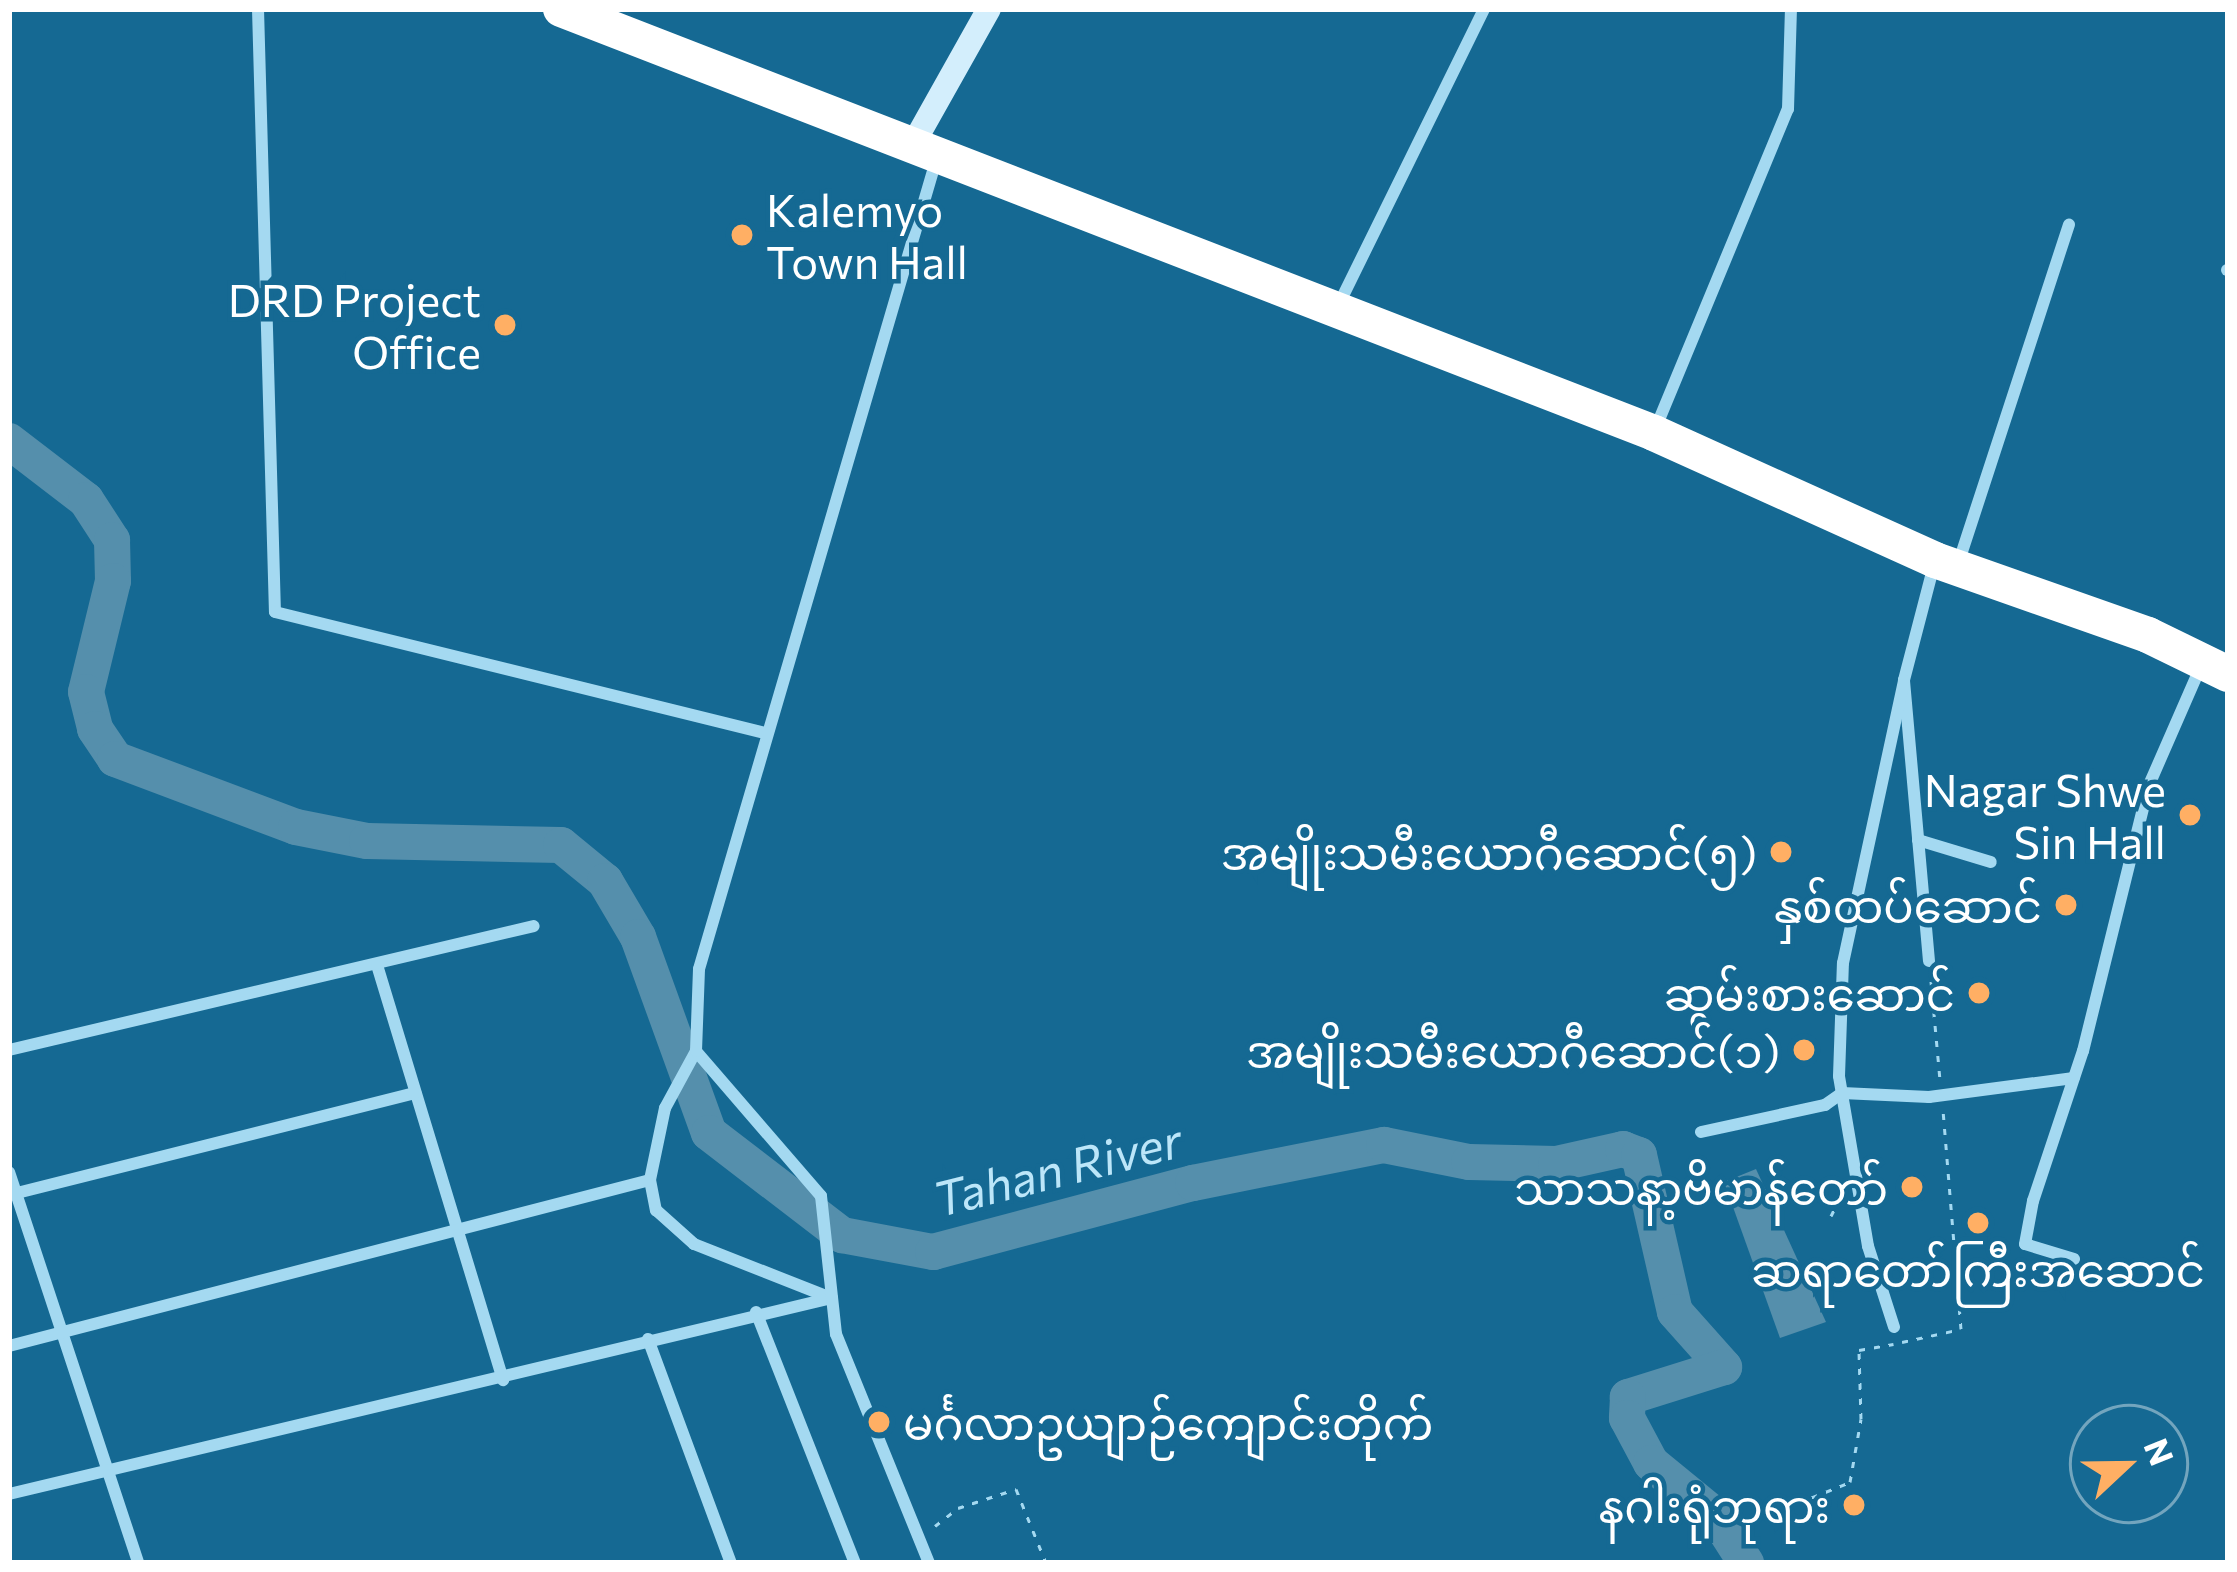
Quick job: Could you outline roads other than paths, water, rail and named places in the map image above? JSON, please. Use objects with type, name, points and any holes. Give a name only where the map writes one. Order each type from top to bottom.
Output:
[{"type":"highway","points":[[560,9],[1654,433],[1946,564],[2215,668]]},
{"type":"street","points":[[258,9],[275,612],[765,733]]},
{"type":"street","points":[[832,1298],[694,1244],[656,1210],[650,1180],[665,1108],[696,1051],[699,969],[924,151],[989,9]]},
{"type":"street","points":[[1336,310],[1484,9]]},
{"type":"street","points":[[1654,433],[1788,109],[1791,9]]},
{"type":"street","points":[[1894,1327],[1868,1246],[1842,1093],[1843,963],[1904,680],[2068,224]]},
{"type":"street","points":[[2074,1259],[2025,1244],[2074,1078],[2149,785],[2215,668]]},
{"type":"street","points":[[1904,680],[1929,961]]},
{"type":"street","points":[[1918,840],[1990,862]]},
{"type":"street","points":[[9,1050],[534,926]]},
{"type":"street","points":[[377,965],[503,1380]]},
{"type":"street","points":[[696,1051],[821,1196],[836,1334],[915,1543],[929,1563]]},
{"type":"street","points":[[1701,1132],[1825,1106],[1842,1093],[1929,1096],[2074,1078]]},
{"type":"street","points":[[12,1194],[416,1094]]},
{"type":"street","points":[[9,1172],[12,1194],[138,1563]]},
{"type":"street","points":[[9,1346],[650,1180]]},
{"type":"street","points":[[9,1494],[503,1380],[755,1312],[832,1298]]},
{"type":"street","points":[[755,1312],[855,1563]]},
{"type":"street","points":[[648,1339],[731,1563]]},
{"type":"water","points":[[1756,1169],[1826,1322],[1780,1338],[1724,1182]]},
{"type":"waterway","name":"Tahan River","points":[[9,441],[86,500],[112,540],[113,581],[86,692],[95,729],[115,759],[296,827],[367,841],[561,845],[605,881],[638,937],[709,1133],[842,1235],[933,1252],[1193,1183],[1384,1145],[1469,1162],[1556,1164],[1623,1149],[1639,1155],[1675,1312],[1724,1367],[1628,1397],[1627,1418],[1651,1463],[1716,1516],[1746,1563]]},
{"type":"place","name":"Kalemyo Town Hall","points":[[742,235]]},
{"type":"place","name":"DRD Project Office","points":[[505,325]]},
{"type":"place","name":"Nagar Shwe Sin Hall","points":[[2190,815]]},
{"type":"place","name":"အမျိုးသမီးယောဂီဆောင်(၅)","points":[[1781,852]]},
{"type":"place","name":"နှစ်ထပ်ဆောင်","points":[[2066,905]]},
{"type":"place","name":"ဆွမ်းစားဆောင်","points":[[1979,993]]},
{"type":"place","name":"အမျိုးသမီးယောဂီဆောင်(၁)","points":[[1804,1050]]},
{"type":"place","name":"သာသနာ့ဗိမာန်တော်","points":[[1912,1187]]},
{"type":"place","name":"ဆရာတော်ကြီးအဆောင်","points":[[1978,1223]]},
{"type":"place","name":"မင်္ဂလာဥယျာဉ်ကျောင်းတိုက်","points":[[879,1422]]},
{"type":"place","name":"နဂါးရုံဘုရား","points":[[1854,1505]]}]
